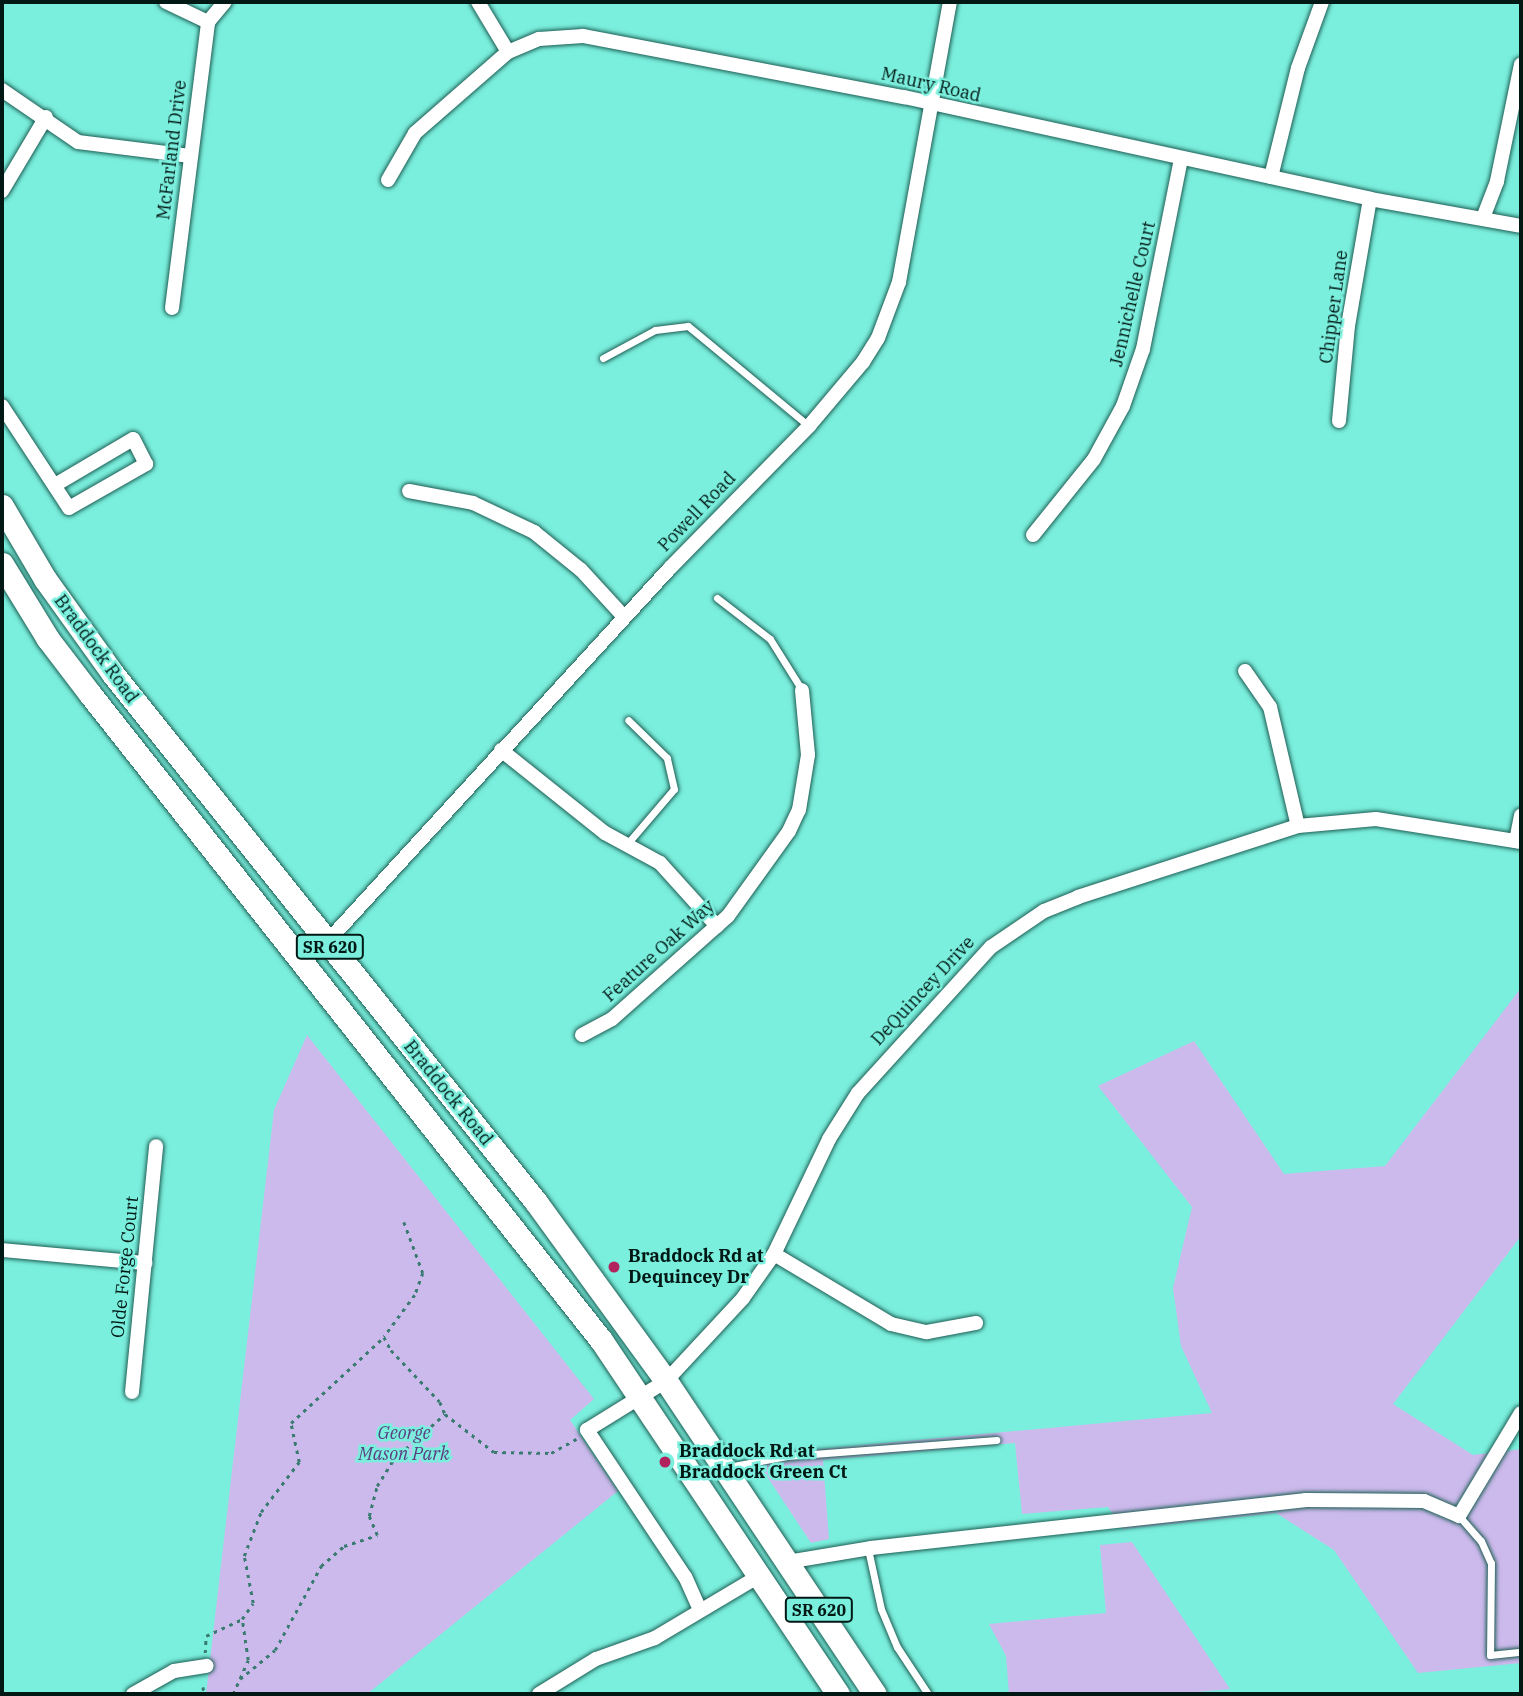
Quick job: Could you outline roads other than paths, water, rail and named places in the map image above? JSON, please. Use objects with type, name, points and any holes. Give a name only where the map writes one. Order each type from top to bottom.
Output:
[{"type":"main road","name":"Braddock Road","points":[[2,506],[46,579],[113,674],[536,1202],[666,1381],[875,1694]]},
{"type":"main road","name":"Braddock Road","points":[[2,564],[48,639],[551,1274],[638,1396],[838,1694]]},
{"type":"street","points":[[166,2],[208,22],[225,2]]},
{"type":"street","points":[[478,2],[508,52]]},
{"type":"street","name":"Powell Road","points":[[303,960],[327,942],[625,617],[809,426],[863,362],[890,310],[907,249],[950,2]]},
{"type":"street","points":[[1271,177],[1298,68],[1322,2]]},
{"type":"street","name":"McFarland Drive","points":[[172,308],[208,22]]},
{"type":"street","name":"Maury Road","points":[[388,180],[415,133],[508,52],[539,39],[583,36],[931,104],[1370,199],[1521,226]]},
{"type":"street","points":[[1483,218],[1497,181],[1521,64]]},
{"type":"street","points":[[2,90],[46,117],[60,133],[78,142],[190,156]]},
{"type":"street","points":[[2,191],[46,117]]},
{"type":"street","name":"Jennichelle Court","points":[[1033,535],[1094,459],[1123,406],[1143,349],[1181,159]]},
{"type":"street","name":"Chipper Lane","points":[[1339,421],[1348,326],[1370,199]]},
{"type":"street","points":[[2,406],[69,508],[146,464],[133,439],[55,485]]},
{"type":"street","points":[[409,491],[473,503],[534,533],[581,570],[625,617]]},
{"type":"street","points":[[1245,671],[1270,707],[1297,826]]},
{"type":"street","name":"Feature Oak Way","points":[[582,1035],[612,1018],[717,926],[772,857],[799,810],[808,755],[802,690]]},
{"type":"street","points":[[501,750],[605,833],[660,863],[717,926]]},
{"type":"street","points":[[1519,841],[1521,815]]},
{"type":"street","name":"DeQuincey Drive","points":[[700,1610],[685,1577],[589,1433],[638,1396],[666,1381],[723,1322],[774,1254],[829,1139],[858,1093],[991,947],[1044,912],[1078,897],[1297,826],[1376,820],[1519,841]]},
{"type":"street","name":"Olde Forge Court","points":[[132,1392],[156,1146]]},
{"type":"street","points":[[2,1250],[145,1264]]},
{"type":"street","points":[[774,1254],[891,1324],[927,1332],[976,1323]]},
{"type":"street","points":[[787,1562],[868,1549],[1306,1500],[1424,1501],[1459,1516],[1521,1413]]},
{"type":"street","points":[[539,1694],[570,1672],[655,1638],[759,1576]]},
{"type":"street","points":[[133,1694],[174,1671],[207,1666]]},
{"type":"lane","points":[[603,358],[655,330],[688,326],[809,426]]},
{"type":"lane","points":[[717,598],[770,639],[802,690]]},
{"type":"lane","points":[[626,845],[674,789],[667,758],[628,719]]},
{"type":"lane","points":[[724,1468],[812,1453],[996,1440]]},
{"type":"lane","points":[[1459,1516],[1481,1541],[1491,1563],[1490,1655],[1521,1652]]},
{"type":"lane","points":[[868,1549],[881,1609],[897,1647],[928,1694]]},
{"type":"place","name":"Braddock Rd at Dequincey Dr","points":[[614,1267]]},
{"type":"place","name":"Braddock Rd at Braddock Green Ct","points":[[665,1462]]},
{"type":"park label","name":"George Mason Park","points":[[404,1444]]}]
